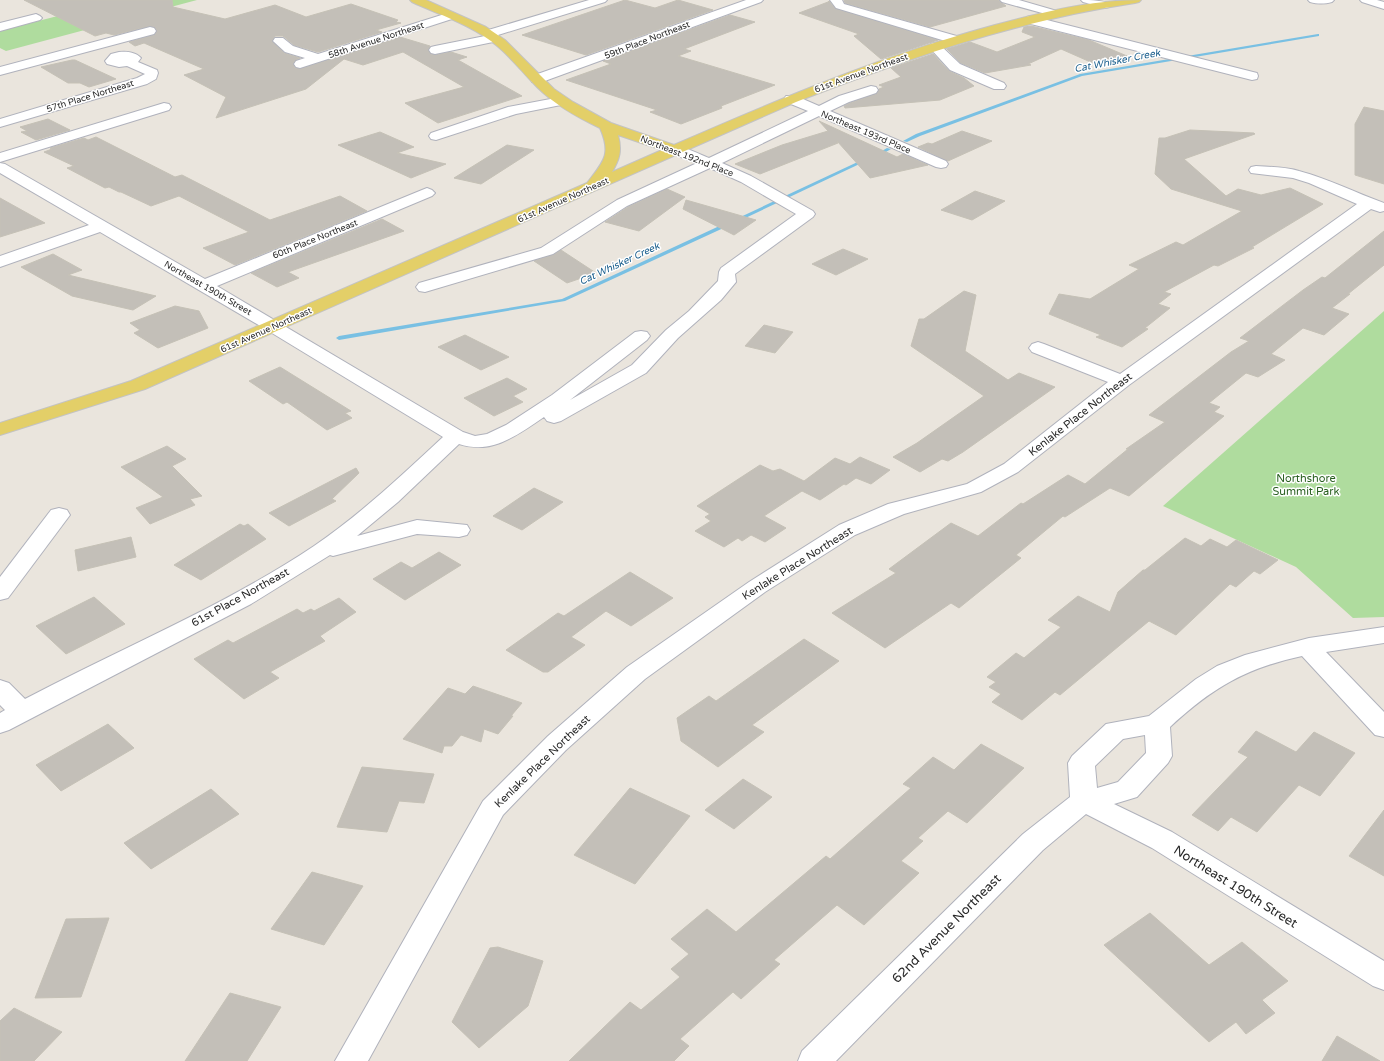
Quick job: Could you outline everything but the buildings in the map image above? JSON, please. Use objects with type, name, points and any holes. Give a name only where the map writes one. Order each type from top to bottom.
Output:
[{"type":"main road","name":"Northeast 192nd Place","points":[[416,0],[492,36],[561,101],[580,113],[606,125],[675,150]]},
{"type":"main road","name":"61st Avenue Northeast","points":[[0,429],[138,385],[791,99],[935,46],[1054,13],[1135,0]]},
{"type":"main road","points":[[591,187],[605,171],[613,157],[614,143],[606,125]]},
{"type":"street","points":[[435,50],[492,36],[601,0]]},
{"type":"street","name":"59th Place Northeast","points":[[535,76],[610,54],[757,0]]},
{"type":"street","points":[[836,0],[840,6],[956,40]]},
{"type":"street","points":[[1006,0],[1054,13]]},
{"type":"street","points":[[1087,0],[1105,5]]},
{"type":"street","points":[[1314,0],[1328,0]]},
{"type":"street","points":[[1366,0],[1384,6]]},
{"type":"street","name":"59th Place Northeast","points":[[535,76],[715,6]]},
{"type":"street","name":"58th Avenue Northeast","points":[[300,64],[451,16]]},
{"type":"street","points":[[0,27],[36,18]]},
{"type":"street","points":[[1031,20],[1252,76]]},
{"type":"street","points":[[0,71],[150,31]]},
{"type":"street","points":[[279,40],[289,49],[317,58]]},
{"type":"street","points":[[935,46],[955,67],[999,86]]},
{"type":"street","name":"57th Place Northeast","points":[[0,123],[142,81],[151,76],[152,73],[129,62]]},
{"type":"street","points":[[425,287],[547,250],[622,202],[710,163],[844,99],[872,90]]},
{"type":"street","name":"Northeast 193rd Place","points":[[791,99],[941,164]]},
{"type":"street","points":[[436,136],[513,110],[561,101]]},
{"type":"street","points":[[0,158],[164,107]]},
{"type":"street","name":"Northeast 192nd Place","points":[[492,440],[546,422],[639,369],[672,334],[715,296],[727,282],[727,272],[807,214],[746,179],[675,150]]},
{"type":"street","name":"Northeast 190th Street","points":[[0,167],[273,326],[456,436],[474,442],[492,440]]},
{"type":"street","points":[[1256,170],[1294,174],[1314,180],[1354,198],[1377,206]]},
{"type":"street","name":"60th Place Northeast","points":[[203,286],[427,193]]},
{"type":"street","name":"Kenlake Place Northeast","points":[[351,1061],[493,808],[557,744],[636,673],[757,587],[845,531],[896,509],[974,488],[1011,468],[1122,381],[1377,206]]},
{"type":"street","points":[[0,262],[102,226]]},
{"type":"street","points":[[492,440],[513,429],[559,399],[641,336]]},
{"type":"street","points":[[1038,348],[1122,381]]},
{"type":"street","name":"61st Place Northeast","points":[[0,724],[230,604],[320,552],[380,508],[456,436]]},
{"type":"street","points":[[0,593],[59,516]]},
{"type":"street","points":[[320,552],[416,527],[460,530]]},
{"type":"street","points":[[1084,801],[1081,763],[1115,731],[1157,724],[1194,692],[1237,668],[1307,647],[1344,640],[1384,635]]},
{"type":"street","points":[[1307,647],[1384,728]]},
{"type":"street","points":[[0,689],[22,712]]},
{"type":"street","name":"62nd Avenue Northeast","points":[[814,1061],[1032,842],[1084,801],[1127,790],[1159,756],[1157,724]]},
{"type":"street","name":"Northeast 190th Street","points":[[1084,801],[1162,840],[1384,977]]},
{"type":"green space","points":[[119,0],[197,0],[6,51],[0,48],[0,31]]},
{"type":"green space","name":"Northshore Summit Park","points":[[1384,311],[1384,617],[1353,618],[1296,567],[1163,506]]},
{"type":"waterway","name":"Cat Whisker Creek","points":[[905,141],[1081,75],[1318,35]]},
{"type":"waterway","name":"Cat Whisker Creek","points":[[877,155],[889,149]]},
{"type":"waterway","name":"Cat Whisker Creek","points":[[737,220],[866,160]]},
{"type":"waterway","name":"Cat Whisker Creek","points":[[339,338],[563,300],[728,224]]}]
